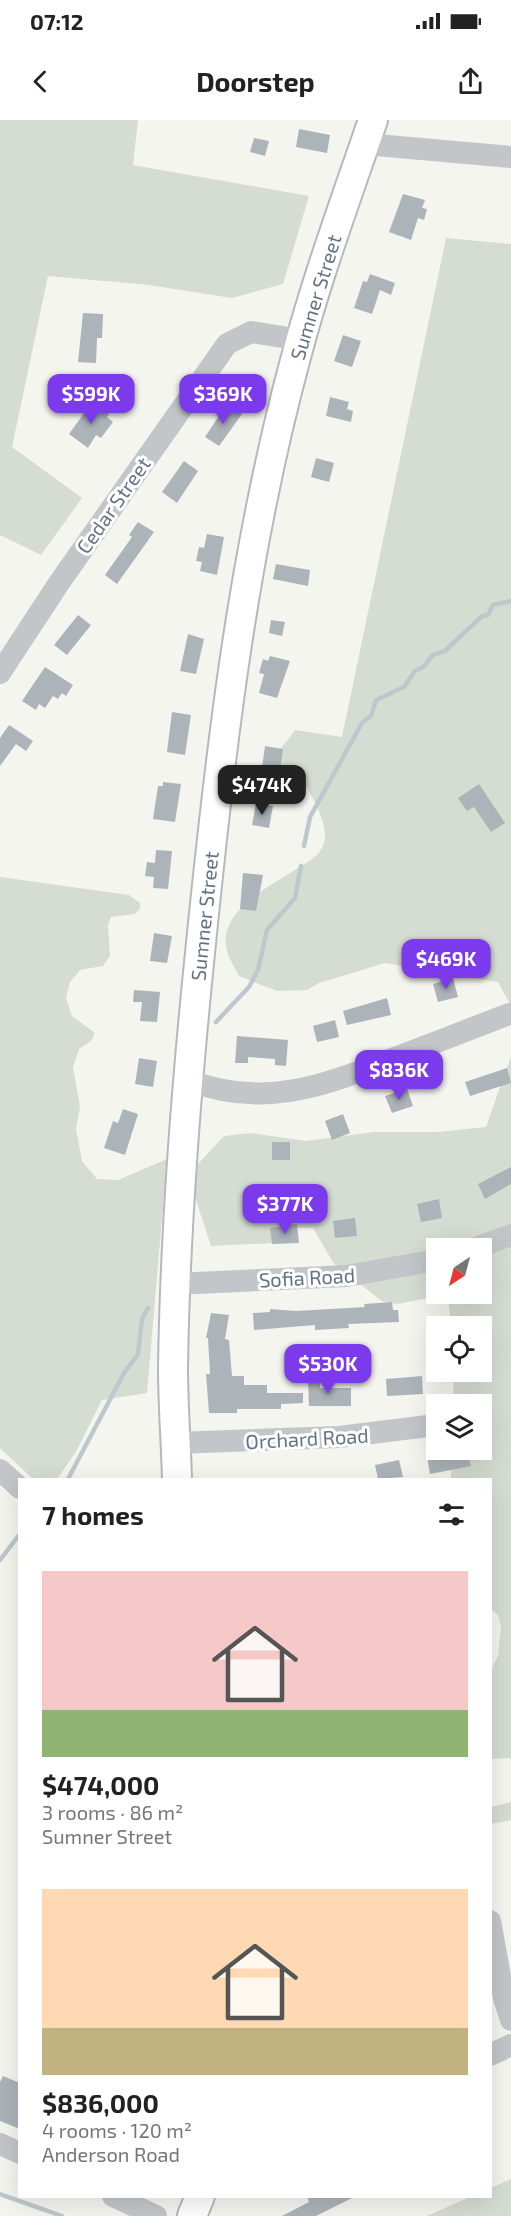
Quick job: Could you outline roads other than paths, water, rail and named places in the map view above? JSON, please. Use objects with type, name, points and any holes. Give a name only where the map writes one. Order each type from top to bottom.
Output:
[{"type":"main road","name":"Sumner Street","points":[[177,1478],[173,1372],[175,1284],[188,1080],[218,773],[228,702],[260,511],[301,340],[320,271],[369,132]]},
{"type":"main road","points":[[192,2216],[199,2198]]},
{"type":"street","points":[[369,132],[511,157]]},
{"type":"street","name":"Cedar Street","points":[[0,673],[59,583],[227,344],[252,332],[301,340]]},
{"type":"street","points":[[188,1080],[231,1093],[268,1094],[308,1089],[509,1014]]},
{"type":"street","points":[[492,1241],[511,1234]]},
{"type":"street","name":"Sofia Road","points":[[175,1284],[347,1276],[426,1262]]},
{"type":"street","name":"Orchard Road","points":[[176,1443],[339,1437],[426,1426]]},
{"type":"street","points":[[0,1470],[18,1486]]},
{"type":"street","points":[[492,1933],[504,1998],[511,2020]]},
{"type":"street","points":[[492,2054],[511,2045]]},
{"type":"street","points":[[0,2144],[18,2152]]},
{"type":"street","points":[[116,2198],[156,2216]]},
{"type":"waterway","points":[[304,846],[310,817],[362,723],[371,716],[376,700],[404,687],[415,671],[423,667],[433,655],[445,651],[482,616],[488,615],[493,605],[511,601]]},
{"type":"waterway","points":[[216,1022],[249,987],[258,970],[267,930],[295,898],[301,866]]},
{"type":"waterway","points":[[69,1478],[124,1373],[138,1354],[142,1319],[148,1308]]},
{"type":"waterway","points":[[0,1560],[18,1537]]},
{"type":"waterway","points":[[0,2194],[62,2216]]}]
